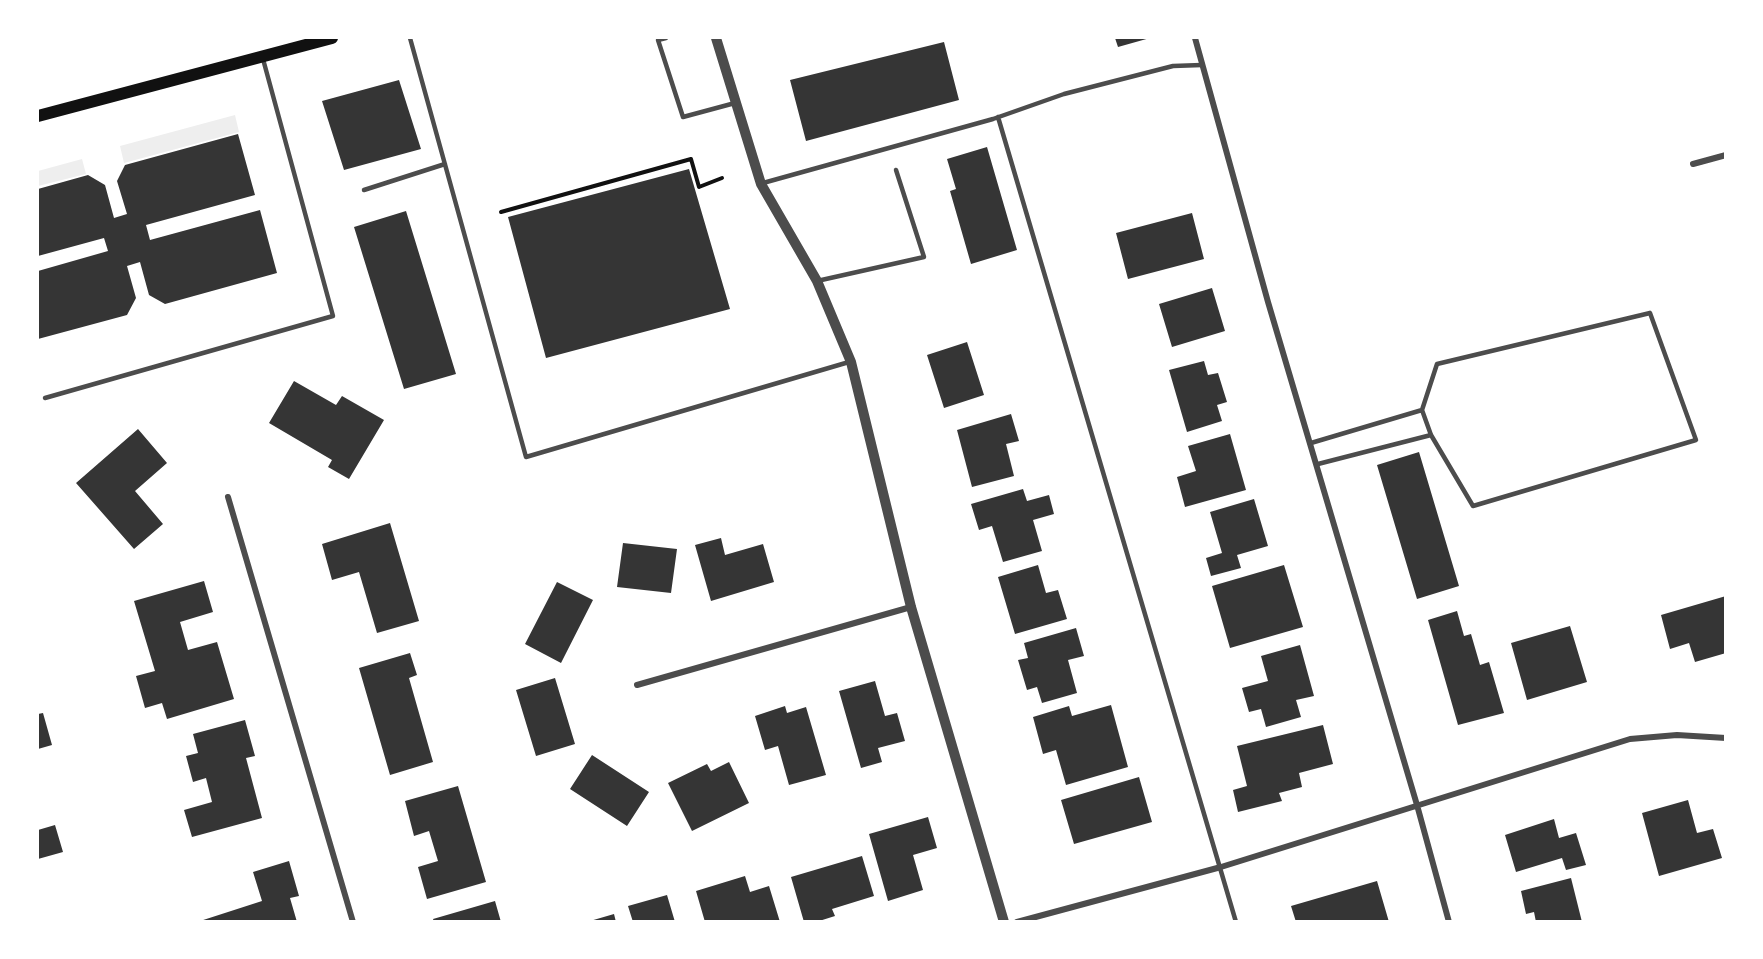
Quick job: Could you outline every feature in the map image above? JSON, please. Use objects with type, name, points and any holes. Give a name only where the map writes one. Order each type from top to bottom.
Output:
[{"type":"main road","points":[[38,116],[332,38]]},
{"type":"street","points":[[716,38],[761,184],[817,281],[851,362],[911,607],[1004,921]]},
{"type":"street","points":[[1195,38],[1268,302],[1418,805],[1449,921]]},
{"type":"street","points":[[1693,164],[1725,155]]},
{"type":"street","points":[[228,497],[353,921]]},
{"type":"street","points":[[637,685],[911,607]]},
{"type":"street","points":[[1017,921],[1221,867],[1630,738],[1677,735],[1725,738]]},
{"type":"lane","points":[[410,38],[526,456],[851,362]]},
{"type":"lane","points":[[666,38],[658,40],[683,117],[737,102]]},
{"type":"lane","points":[[45,398],[333,316],[262,56]]},
{"type":"lane","points":[[761,184],[998,117],[1064,94],[1173,66],[1202,65]]},
{"type":"lane","points":[[998,117],[1236,921]]},
{"type":"lane","points":[[364,190],[445,164]]},
{"type":"lane","points":[[817,281],[924,257],[896,170]]},
{"type":"lane","points":[[1650,313],[1696,440],[1473,506],[1431,435],[1422,410],[1437,364],[1650,313]]},
{"type":"lane","points":[[1311,443],[1422,410]]},
{"type":"lane","points":[[1318,464],[1431,435]]},
{"type":"path","points":[[501,212],[691,159],[699,187],[722,178]]},
{"type":"shaded area","points":[[235,115],[239,132],[124,163],[120,146]]},
{"type":"shaded area","points":[[82,159],[86,174],[38,186],[38,171]]},
{"type":"building","points":[[1115,38],[1150,38],[1118,47]]},
{"type":"building","points":[[944,42],[959,100],[806,141],[790,80]]},
{"type":"building","points":[[399,80],[421,149],[344,170],[322,101]]},
{"type":"building","points":[[238,134],[255,195],[146,225],[150,240],[260,210],[277,273],[165,304],[149,295],[140,262],[127,266],[136,298],[127,315],[38,339],[38,271],[108,251],[104,238],[38,256],[38,189],[88,175],[105,185],[114,218],[127,214],[117,181],[125,165]]},
{"type":"building","points":[[987,147],[1017,250],[971,264],[950,191],[956,189],[947,159]]},
{"type":"building","points":[[689,169],[730,309],[546,358],[508,217]]},
{"type":"building","points":[[406,211],[456,374],[404,389],[354,227]]},
{"type":"building","points":[[1192,213],[1204,259],[1128,279],[1116,233]]},
{"type":"building","points":[[1212,288],[1225,331],[1172,347],[1159,304]]},
{"type":"building","points":[[967,342],[984,395],[944,408],[927,355]]},
{"type":"building","points":[[1204,361],[1208,375],[1218,373],[1227,402],[1217,405],[1222,421],[1187,432],[1169,370]]},
{"type":"building","points":[[294,381],[336,405],[342,396],[384,420],[349,479],[328,467],[332,460],[269,423]]},
{"type":"building","points":[[1011,414],[1019,441],[1006,444],[1014,476],[972,487],[957,430]]},
{"type":"building","points":[[138,429],[167,463],[135,491],[163,524],[134,549],[76,483]]},
{"type":"building","points":[[1230,434],[1246,490],[1185,507],[1177,477],[1196,471],[1188,446]]},
{"type":"building","points":[[1419,452],[1459,586],[1417,599],[1377,465]]},
{"type":"building","points":[[1023,489],[1027,501],[1049,495],[1054,514],[1033,520],[1042,551],[1003,562],[992,526],[979,530],[971,504]]},
{"type":"building","points":[[1254,499],[1268,546],[1237,555],[1241,568],[1211,576],[1206,558],[1222,553],[1210,512]]},
{"type":"building","points":[[390,523],[419,621],[377,633],[359,572],[332,580],[322,544]]},
{"type":"building","points":[[721,538],[725,555],[763,544],[774,582],[711,601],[695,545]]},
{"type":"building","points":[[623,543],[677,549],[671,593],[617,587]]},
{"type":"building","points":[[1038,565],[1046,593],[1058,590],[1067,619],[1015,634],[998,577]]},
{"type":"building","points":[[1284,565],[1303,627],[1230,648],[1212,586]]},
{"type":"building","points":[[204,581],[213,612],[180,622],[188,650],[217,642],[234,699],[167,719],[162,703],[145,708],[136,676],[155,671],[134,601]]},
{"type":"building","points":[[557,582],[593,600],[561,663],[525,644]]},
{"type":"building","points":[[1726,596],[1726,653],[1695,662],[1689,643],[1670,649],[1661,615]]},
{"type":"building","points":[[1457,611],[1464,636],[1471,634],[1480,665],[1489,662],[1504,713],[1458,725],[1428,620]]},
{"type":"building","points":[[1570,626],[1587,682],[1527,700],[1511,643]]},
{"type":"building","points":[[1076,628],[1084,656],[1068,660],[1077,693],[1042,703],[1037,687],[1027,690],[1018,660],[1028,658],[1024,643]]},
{"type":"building","points":[[1300,645],[1314,696],[1296,700],[1301,717],[1266,727],[1261,709],[1249,712],[1242,688],[1268,681],[1261,656]]},
{"type":"building","points":[[410,653],[417,675],[409,678],[433,762],[390,775],[359,668]]},
{"type":"building","points":[[555,678],[575,744],[536,756],[516,690]]},
{"type":"building","points":[[875,681],[885,716],[897,713],[905,741],[878,748],[882,762],[861,768],[839,691]]},
{"type":"building","points":[[1111,705],[1128,767],[1066,785],[1056,750],[1043,754],[1033,717],[1069,706],[1072,716]]},
{"type":"building","points":[[785,706],[787,713],[806,707],[826,775],[789,785],[778,746],[765,750],[755,716]]},
{"type":"building","points":[[43,713],[52,745],[38,749],[38,714]]},
{"type":"building","points":[[245,720],[255,756],[246,758],[262,818],[192,837],[184,810],[212,802],[206,778],[193,782],[186,756],[198,753],[193,734]]},
{"type":"building","points":[[1323,725],[1333,764],[1299,773],[1302,787],[1279,793],[1282,801],[1238,812],[1233,790],[1247,786],[1237,746]]},
{"type":"building","points":[[592,755],[649,792],[627,826],[570,789]]},
{"type":"building","points":[[729,762],[749,803],[692,831],[668,783],[707,764],[711,771]]},
{"type":"building","points":[[1139,777],[1152,822],[1074,844],[1061,800]]},
{"type":"building","points":[[458,786],[486,882],[427,899],[418,867],[438,861],[429,831],[414,836],[405,801]]},
{"type":"building","points":[[1688,800],[1697,833],[1713,829],[1722,858],[1659,876],[1642,813]]},
{"type":"building","points":[[928,817],[937,848],[913,855],[923,890],[888,901],[869,834]]},
{"type":"building","points":[[1554,819],[1559,838],[1576,833],[1586,865],[1566,870],[1562,858],[1516,872],[1505,835]]},
{"type":"building","points":[[55,825],[63,852],[38,859],[38,830]]},
{"type":"building","points":[[862,856],[874,896],[832,909],[835,916],[816,922],[804,922],[791,877]]},
{"type":"building","points":[[289,861],[299,896],[290,898],[297,922],[197,922],[262,901],[253,872]]},
{"type":"building","points":[[745,876],[750,892],[769,886],[780,922],[705,922],[696,891]]},
{"type":"building","points":[[1571,878],[1582,922],[1536,922],[1534,912],[1526,914],[1521,891]]},
{"type":"building","points":[[1377,881],[1389,922],[1296,922],[1291,906]]},
{"type":"building","points":[[667,895],[675,922],[633,922],[628,906]]},
{"type":"building","points":[[495,901],[501,922],[434,922],[433,919]]},
{"type":"building","points":[[614,914],[616,922],[590,922],[590,921]]}]
